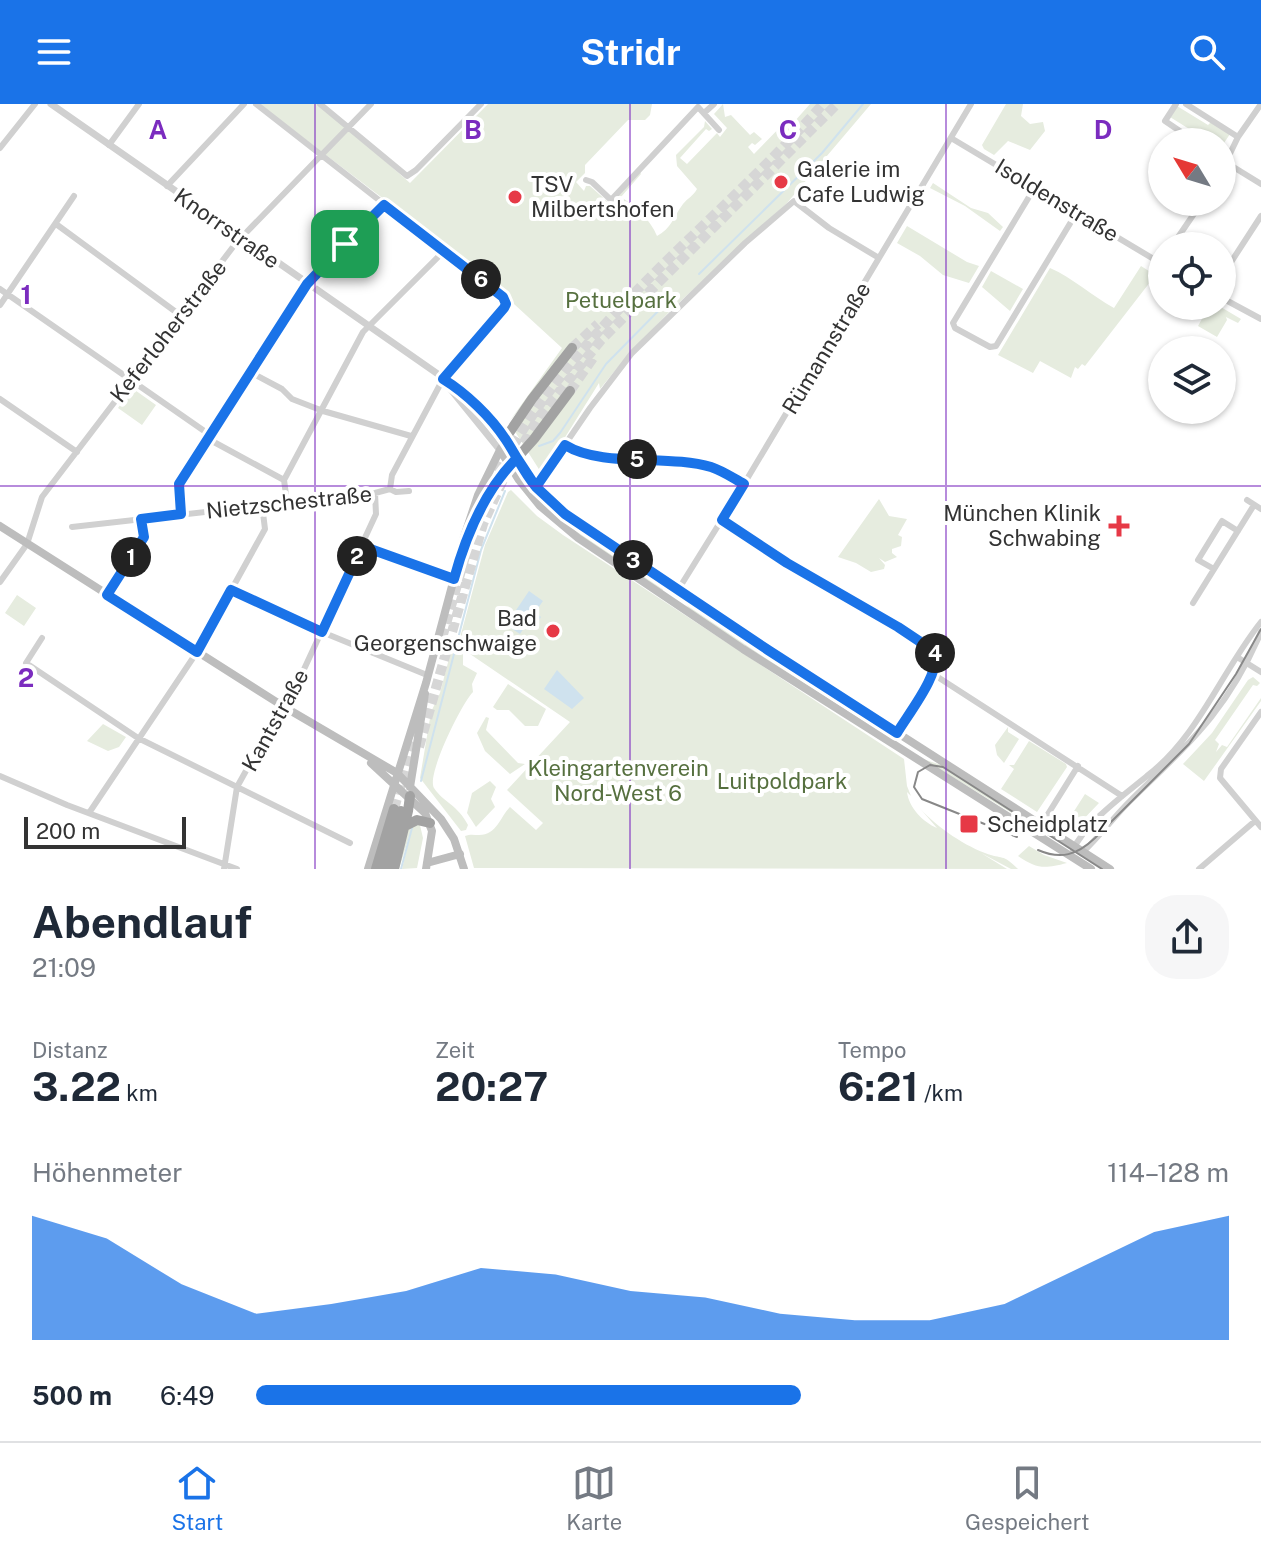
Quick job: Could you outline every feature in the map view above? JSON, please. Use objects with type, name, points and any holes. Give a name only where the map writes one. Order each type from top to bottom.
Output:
[{"type":"highway","points":[[505,439],[572,348]]},
{"type":"highway","points":[[513,462],[570,391]]},
{"type":"highway","points":[[394,869],[410,796]]},
{"type":"highway","points":[[376,869],[397,810],[384,869]]},
{"type":"highway","points":[[405,826],[417,820],[430,823]]},
{"type":"main road","points":[[368,869],[427,679],[472,509],[505,439]]},
{"type":"main road","points":[[505,439],[513,462],[549,515],[560,524],[743,649],[1091,869]]},
{"type":"main road","points":[[500,450],[565,514],[1110,869]]},
{"type":"main road","points":[[455,575],[484,499],[513,462]]},
{"type":"main road","points":[[549,515],[556,507]]},
{"type":"main road","points":[[560,524],[559,519],[565,514]]},
{"type":"main road","points":[[0,526],[410,784],[441,819],[458,850],[464,869]]},
{"type":"main road","points":[[410,796],[427,679]]},
{"type":"main road","points":[[899,734],[905,750]]},
{"type":"main road","points":[[396,777],[430,823],[427,866]]},
{"type":"main road","points":[[430,849],[440,854],[458,850]]},
{"type":"main road","points":[[427,866],[458,850]]},
{"type":"street","points":[[0,148],[35,104]]},
{"type":"street","name":"Knorrstraße","points":[[51,104],[455,386],[505,439]]},
{"type":"street","points":[[109,145],[139,104]]},
{"type":"street","points":[[167,186],[244,104]]},
{"type":"street","points":[[256,104],[445,250],[503,297],[506,304],[443,379],[392,475],[390,489]]},
{"type":"street","points":[[320,104],[407,176],[481,104]]},
{"type":"street","name":"Keferloherstraße","points":[[0,582],[27,544],[38,504],[180,315],[241,238],[371,104]]},
{"type":"street","points":[[704,113],[714,104]]},
{"type":"street","name":"Rümannstraße","points":[[678,590],[971,104]]},
{"type":"street","points":[[1175,128],[1165,121],[1176,104]]},
{"type":"street","points":[[1186,104],[1238,137]]},
{"type":"street","points":[[1236,141],[1261,104]]},
{"type":"street","points":[[586,180],[611,200],[697,105],[719,130]]},
{"type":"street","name":"Isoldenstraße","points":[[951,138],[1148,255]]},
{"type":"street","points":[[1236,171],[1261,184]]},
{"type":"street","points":[[1035,187],[953,323],[955,328],[990,347],[996,346],[1077,212]]},
{"type":"street","points":[[0,305],[74,196]]},
{"type":"street","points":[[536,487],[632,353],[745,243],[794,201],[829,228],[879,258]]},
{"type":"street","points":[[181,514],[179,484],[307,284],[384,205]]},
{"type":"street","points":[[1236,254],[1261,216]]},
{"type":"street","points":[[56,224],[180,315]]},
{"type":"street","points":[[287,502],[284,480],[369,326],[445,250]]},
{"type":"street","points":[[0,289],[210,435],[212,441],[284,480]]},
{"type":"street","points":[[1236,305],[1260,317]]},
{"type":"street","points":[[250,372],[282,389],[292,399],[411,436]]},
{"type":"street","name":"Knorrstraße","points":[[443,379],[500,450]]},
{"type":"street","points":[[0,399],[77,452]]},
{"type":"street","points":[[565,445],[585,454],[708,466],[744,484]]},
{"type":"street","name":"Nietzschestraße","points":[[72,527],[390,489],[409,491]]},
{"type":"street","name":"Kantstraße","points":[[225,867],[237,787],[267,733],[286,708],[322,632],[377,511],[375,493]]},
{"type":"street","points":[[1193,603],[1238,531],[1258,507],[1247,500]]},
{"type":"street","points":[[89,813],[197,652],[265,529],[262,505]]},
{"type":"street","points":[[107,595],[144,537],[141,519]]},
{"type":"street","points":[[722,520],[787,563],[934,651],[937,663],[933,674],[899,734]]},
{"type":"street","points":[[1214,569],[1198,560],[1222,521],[1238,531]]},
{"type":"street","points":[[362,546],[455,575]]},
{"type":"street","points":[[231,590],[427,679]]},
{"type":"street","points":[[1073,858],[1074,846],[1122,796],[1179,745],[1204,712],[1261,622]]},
{"type":"street","points":[[1073,858],[1084,852],[1128,803],[1204,729],[1248,664],[1261,632]]},
{"type":"street","points":[[42,638],[26,663],[138,738],[350,843]]},
{"type":"street","points":[[1237,657],[1261,672]]},
{"type":"street","points":[[933,674],[1122,796]]},
{"type":"street","points":[[1261,712],[1220,774],[1221,782],[1261,827]]},
{"type":"street","points":[[1048,814],[1078,766]]},
{"type":"street","points":[[0,776],[225,867],[237,869]]},
{"type":"street","points":[[1199,869],[1255,821]]},
{"type":"green space","name":"Petuelpark","points":[[259,104],[320,104],[410,183],[488,104],[652,104],[650,115],[645,120],[628,120],[585,165],[585,173],[576,182],[584,191],[586,186],[590,186],[608,202],[614,200],[640,172],[621,197],[642,214],[657,236],[669,226],[697,189],[677,166],[676,155],[704,127],[705,121],[712,129],[706,129],[680,158],[687,164],[717,133],[720,137],[727,128],[714,114],[723,104],[725,117],[731,115],[750,135],[754,132],[762,139],[748,147],[754,154],[789,118],[794,122],[810,104],[871,104],[787,203],[672,309],[600,389],[599,383],[542,474],[514,430],[530,396],[509,422],[562,348],[444,245],[386,205],[385,200]]},
{"type":"green space","points":[[1006,104],[1023,104],[1021,116],[1030,124],[1043,122],[1045,131],[1030,150],[1008,141],[994,155],[982,145]]},
{"type":"green space","points":[[1177,106],[1208,125],[1211,122],[1220,128],[1188,128],[1170,117]]},
{"type":"green space","points":[[933,183],[971,208],[988,213],[1003,227],[1000,231],[965,206],[930,188]]},
{"type":"green space","points":[[907,226],[979,266],[969,283],[943,275],[920,256],[897,243]]},
{"type":"green space","points":[[1141,266],[1148,270],[1148,285],[1085,366],[1075,367],[1071,378],[1040,361],[1033,373],[998,355],[1050,268],[1114,308]]},
{"type":"green space","points":[[991,271],[1023,289],[1010,311],[982,287]]},
{"type":"green space","points":[[1201,320],[1227,320],[1218,336],[1198,326]]},
{"type":"green space","points":[[132,388],[156,405],[142,425],[118,408]]},
{"type":"green space","points":[[511,490],[537,516],[563,535],[904,759],[911,796],[907,792],[908,798],[922,818],[937,828],[917,805],[957,839],[1005,859],[1018,869],[1011,869],[981,853],[1007,869],[474,868],[465,836],[490,832],[510,807],[536,830],[543,823],[507,790],[570,722],[463,652],[463,665],[477,673],[472,684],[473,692],[446,739],[433,781],[438,793],[464,818],[468,825],[466,830],[461,831],[420,778],[431,712],[440,693],[452,647],[458,645],[485,545]]},
{"type":"green space","points":[[879,499],[889,516],[907,519],[898,535],[902,537],[901,546],[892,549],[897,557],[885,562],[879,558],[885,565],[884,569],[871,572],[838,557]]},
{"type":"green space","points":[[563,517],[666,585],[662,591],[579,535],[561,519]]},
{"type":"green space","points":[[678,594],[832,695],[829,700],[691,611]]},
{"type":"green space","points":[[17,595],[36,608],[24,626],[5,613]]},
{"type":"green space","points":[[1253,677],[1260,683],[1253,685],[1215,740],[1219,744],[1216,752],[1222,745],[1227,747],[1261,698],[1261,701],[1204,781],[1183,764],[1212,733]]},
{"type":"green space","points":[[508,684],[546,709],[538,726],[525,726],[509,710],[493,707]]},
{"type":"green space","points":[[486,717],[489,718],[486,730],[518,763],[525,764],[510,774],[485,751],[477,733]]},
{"type":"green space","points":[[103,724],[126,737],[119,747],[108,751],[87,741]]},
{"type":"green space","points":[[1008,727],[1008,732],[1019,739],[1004,763],[997,755],[995,745]]},
{"type":"green space","points":[[1029,741],[1067,767],[1037,812],[1001,789],[1014,769],[1009,765],[1014,765]]},
{"type":"green space","points":[[923,759],[947,767],[1056,840]]},
{"type":"green space","points":[[490,781],[496,787],[491,799],[495,807],[476,827],[467,813],[472,793]]},
{"type":"green space","points":[[1085,794],[1099,803],[1078,825],[1069,819]]},
{"type":"green space","points":[[419,821],[423,838],[417,868],[402,869],[412,827],[399,869],[396,869],[407,829]]},
{"type":"green space","points":[[1029,846],[1067,863],[1036,866],[1018,856]]},
{"type":"water","points":[[529,591],[543,601],[531,618],[536,613],[541,617],[535,626],[528,622],[520,634],[506,625]]},
{"type":"water","points":[[557,670],[584,698],[572,709],[544,689]]},
{"type":"waterway","points":[[699,274],[822,153],[863,104]]},
{"type":"waterway","points":[[539,446],[553,441],[606,364],[674,295]]},
{"type":"waterway","points":[[421,781],[481,550],[505,491]]},
{"type":"waterway","points":[[401,869],[412,828]]},
{"type":"tunnel","points":[[492,486],[523,430],[559,379],[600,330],[823,104]]},
{"type":"tunnel","points":[[516,456],[539,417],[601,340],[837,104]]},
{"type":"tunnel","points":[[572,348],[598,324]]},
{"type":"tunnel","points":[[570,391],[593,358]]},
{"type":"tunnel","points":[[419,747],[483,524],[506,473]]},
{"type":"tunnel","points":[[442,638],[466,553]]},
{"type":"tunnel","points":[[394,809],[417,726]]},
{"type":"tram line","points":[[1038,850],[1054,855],[1068,854],[1095,838],[1189,744],[1236,674],[1261,629]]},
{"type":"tram line","points":[[1017,837],[922,799],[914,787],[918,772],[930,765],[943,767],[1102,869]]},
{"type":"place","name":"Galerie im Cafe Ludwig","points":[[781,182]]},
{"type":"place","name":"TSV Milbertshofen","points":[[515,197]]},
{"type":"place","name":"München Klinik Schwabing","points":[[1119,526]]},
{"type":"place","name":"Bad Georgenschwaige","points":[[553,631]]},
{"type":"place","name":"Scheidplatz","points":[[969,824]]},
{"type":"route","points":[[345,244],[307,284],[179,484],[181,514],[141,519],[144,537],[107,595],[197,652],[231,590],[322,632],[362,546],[454,579],[484,499],[499,476],[517,458],[536,487],[565,514],[897,733],[933,674],[937,663],[934,651],[787,563],[722,520],[744,484],[719,470],[686,463],[585,454],[565,445],[536,487],[531,481],[521,466],[517,458],[505,439],[494,424],[455,386],[443,379],[504,308],[503,297],[384,205],[345,244]]},
{"type":"park label","name":"Kleingartenverein Nord-West 6","points":[[618,780]]},
{"type":"park label","name":"Luitpoldpark","points":[[782,781]]}]
